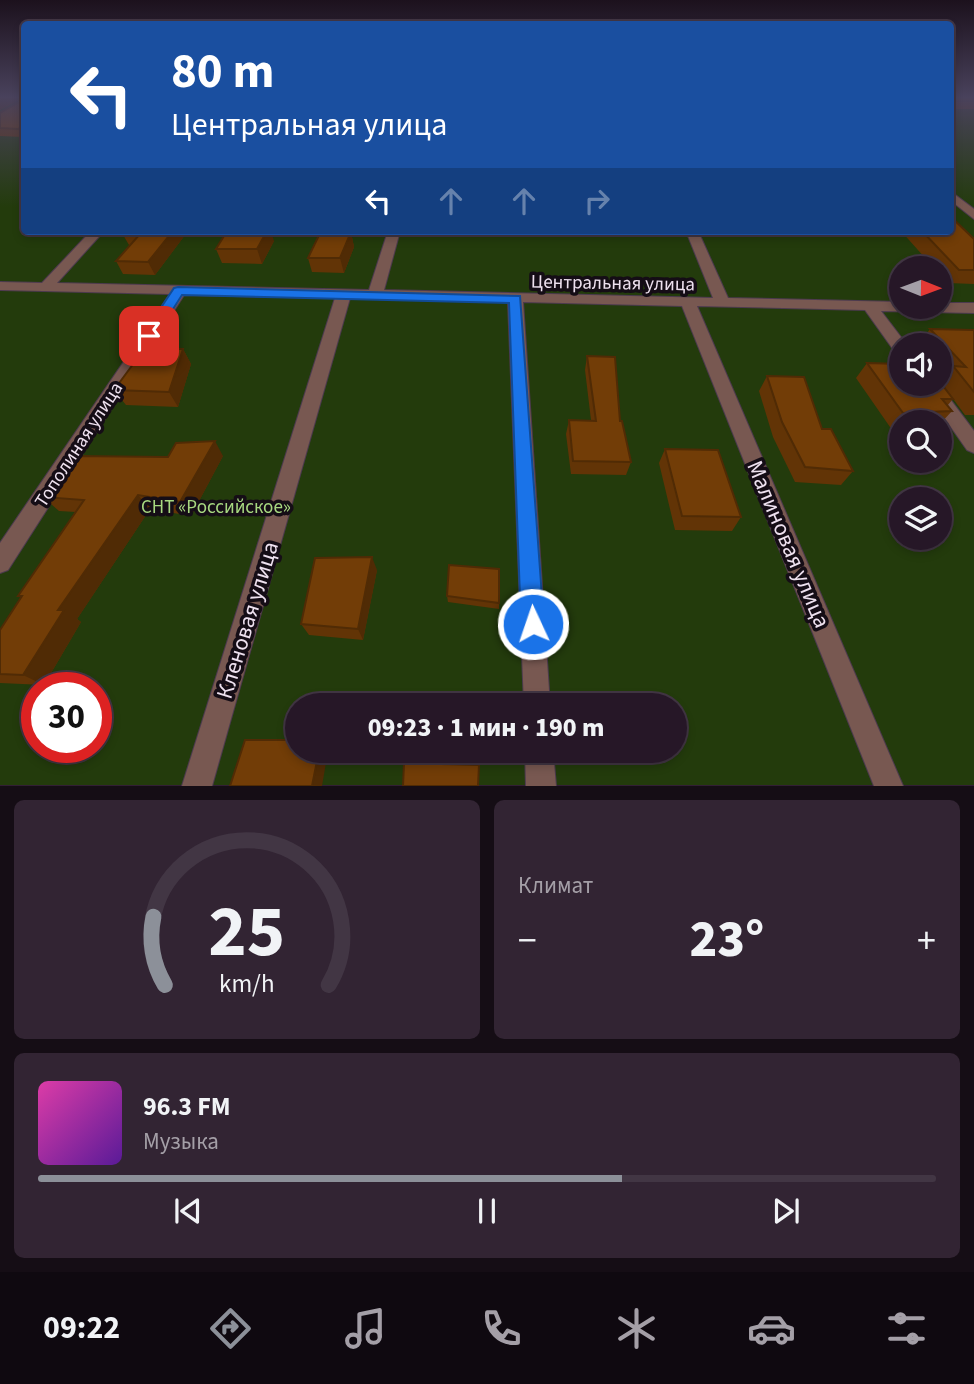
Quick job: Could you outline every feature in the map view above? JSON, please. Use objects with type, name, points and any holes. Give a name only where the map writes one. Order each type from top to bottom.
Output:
[{"type":"street","points":[[954,198],[974,215]]},
{"type":"street","points":[[46,287],[94,235]]},
{"type":"street","points":[[375,295],[393,235]]},
{"type":"street","points":[[694,235],[723,304]]},
{"type":"street","points":[[0,300],[7,286]]},
{"type":"street","name":"Центральная улица","points":[[7,286],[974,308]]},
{"type":"street","name":"Тополиная улица","points":[[0,562],[178,291]]},
{"type":"street","name":"Кленовая улица","points":[[197,786],[344,293]]},
{"type":"street","points":[[515,299],[536,693]]},
{"type":"street","name":"Малиновая улица","points":[[688,302],[889,786]]},
{"type":"street","points":[[870,307],[890,333]]},
{"type":"street","points":[[938,396],[974,445]]},
{"type":"street","points":[[540,763],[541,786]]},
{"type":"green space","name":"СНТ «Российское»","points":[[0,134],[21,134],[21,235],[954,235],[954,134],[974,134],[974,785],[0,785]]},
{"type":"building","points":[[954,220],[974,239],[974,270],[959,270],[952,263],[952,256],[946,256],[926,235],[954,235]]},
{"type":"building","points":[[139,235],[170,235],[148,262],[116,261]]},
{"type":"building","points":[[225,235],[265,235],[257,249],[216,249]]},
{"type":"building","points":[[319,235],[350,235],[340,258],[308,258]]},
{"type":"building","points":[[930,329],[974,330],[974,392],[953,366],[966,367],[952,352],[952,333],[934,333]]},
{"type":"building","points":[[145,348],[183,349],[169,392],[114,390]]},
{"type":"building","points":[[587,356],[615,357],[620,421],[631,462],[573,461],[569,420],[596,421]]},
{"type":"building","points":[[867,363],[889,364],[889,394]]},
{"type":"building","points":[[767,376],[804,377],[822,429],[831,429],[853,471],[805,467],[782,422]]},
{"type":"building","points":[[891,396],[951,396],[953,399],[942,399],[951,410],[901,410]]},
{"type":"building","points":[[215,441],[180,502],[138,495],[58,610],[64,610],[25,672],[21,672],[21,675],[0,674],[0,630],[22,596],[18,596],[84,500],[43,497],[73,456],[168,457],[176,443]]},
{"type":"building","points":[[665,449],[718,450],[741,517],[682,516]]},
{"type":"building","points":[[372,557],[358,629],[301,624],[315,558]]},
{"type":"building","points":[[449,565],[499,569],[499,603],[447,596]]},
{"type":"building","points":[[245,740],[285,740],[285,763],[317,763],[312,786],[230,786]]},
{"type":"building","points":[[404,763],[479,765],[478,786],[403,786]]},
{"type":"route","points":[[149,336],[178,291],[515,299],[533,624]]}]
